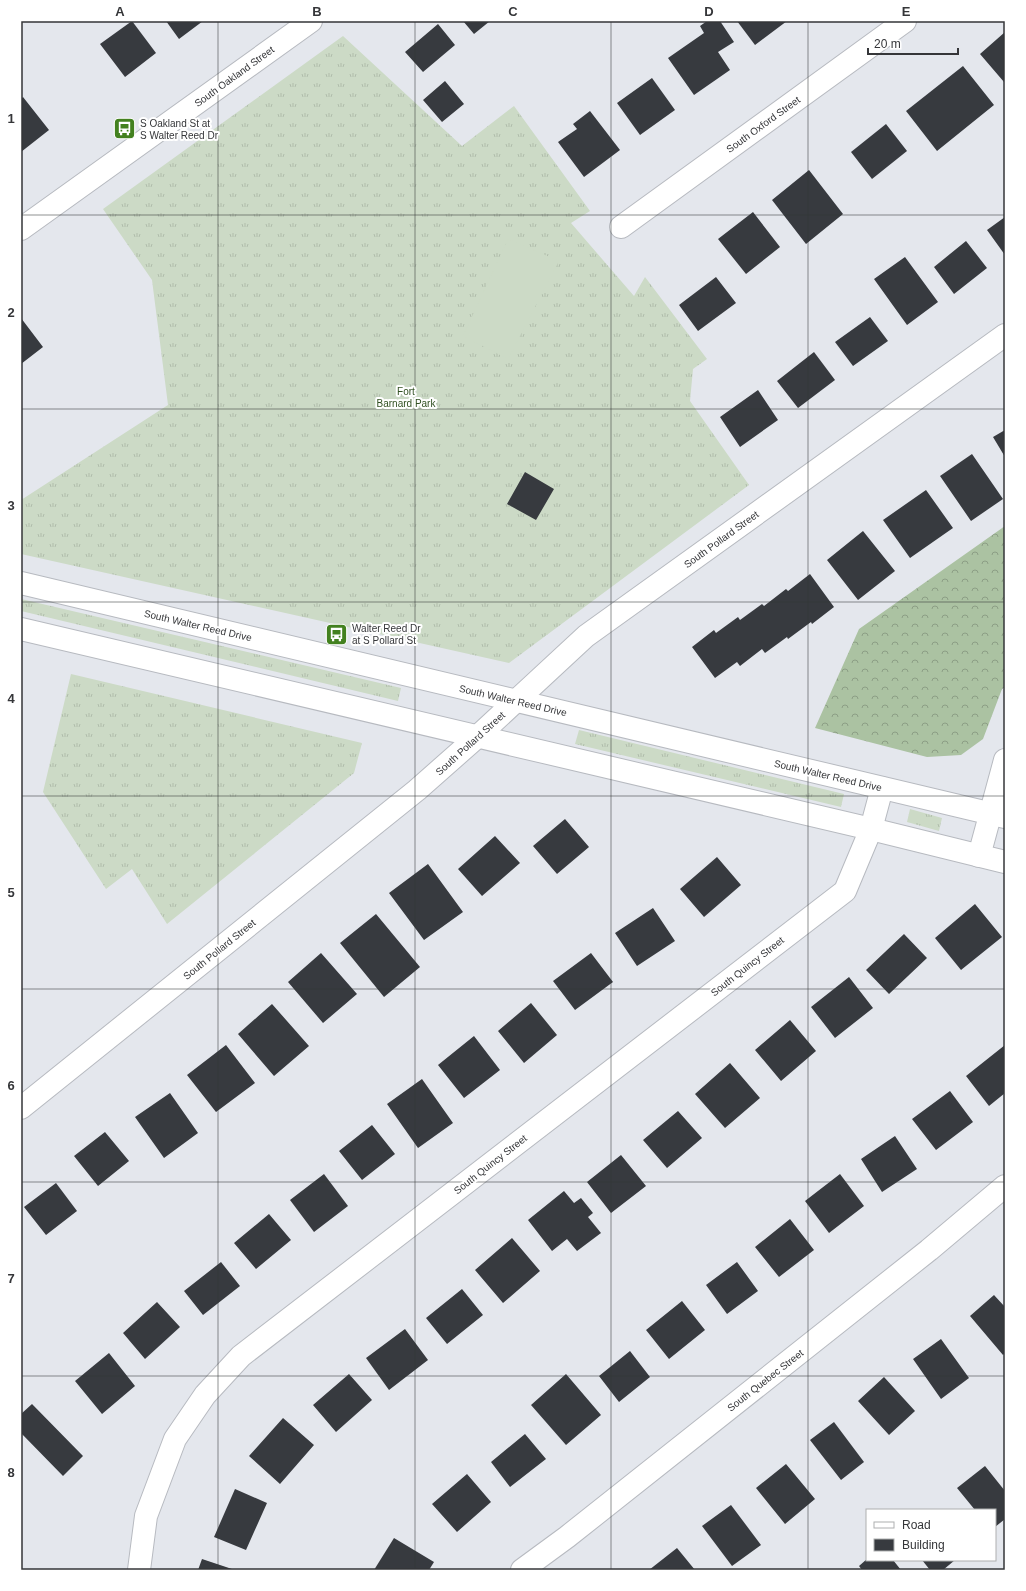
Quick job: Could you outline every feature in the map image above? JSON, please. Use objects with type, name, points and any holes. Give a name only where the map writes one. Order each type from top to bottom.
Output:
[{"type":"street","name":"South Oakland Street","points":[[21,229],[311,21]]},
{"type":"street","name":"South Oxford Street","points":[[621,227],[905,21]]},
{"type":"street","name":"South Pollard Street","points":[[21,1108],[417,790],[517,701],[586,636],[1005,335]]},
{"type":"street","name":"South Walter Reed Drive","points":[[21,583],[998,816]]},
{"type":"street","points":[[21,629],[871,829],[1005,862]]},
{"type":"street","points":[[979,856],[998,816],[1005,760]]},
{"type":"street","name":"South Quincy Street","points":[[140,1570],[146,1516],[175,1439],[205,1395],[241,1356],[845,891],[871,829],[882,788]]},
{"type":"street","name":"South Quebec Street","points":[[522,1570],[567,1537],[873,1294],[1005,1186]]},
{"type":"green space","name":"Fort Barnard Park","points":[[343,36],[462,146],[514,106],[590,211],[571,223],[634,296],[645,277],[707,359],[693,369],[690,401],[749,485],[509,663],[21,554],[21,500],[168,405],[152,280],[103,209]]},
{"type":"green space","points":[[508,239],[559,261],[508,359],[463,336]]},
{"type":"green space","points":[[1005,526],[1005,687],[1002,689],[983,739],[961,755],[927,757],[815,728],[859,629]]},
{"type":"green space","points":[[21,599],[401,688],[398,701],[21,611]]},
{"type":"green space","points":[[71,674],[362,743],[354,773],[167,924],[132,869],[106,889],[43,792]]},
{"type":"green space","points":[[579,730],[844,794],[841,807],[575,744]]},
{"type":"green space","points":[[910,809],[942,818],[939,831],[907,822]]},
{"type":"building","points":[[132,21],[156,53],[125,77],[100,44]]},
{"type":"building","points":[[166,21],[203,21],[179,39]]},
{"type":"building","points":[[463,21],[490,21],[474,34]]},
{"type":"building","points":[[707,21],[720,21],[734,42],[718,52],[730,70],[694,95],[668,58],[704,33],[700,26]]},
{"type":"building","points":[[737,21],[787,21],[755,45]]},
{"type":"building","points":[[438,24],[455,45],[423,72],[405,52]]},
{"type":"building","points":[[1005,32],[1005,81],[1004,82],[980,54]]},
{"type":"building","points":[[963,66],[994,105],[937,151],[906,111]]},
{"type":"building","points":[[652,78],[675,110],[640,135],[617,103]]},
{"type":"building","points":[[445,81],[464,104],[442,122],[423,100]]},
{"type":"building","points":[[23,97],[49,130],[21,152],[21,99]]},
{"type":"building","points":[[590,111],[620,150],[584,177],[558,142],[577,129],[573,124]]},
{"type":"building","points":[[886,124],[907,151],[872,179],[851,152]]},
{"type":"building","points":[[809,170],[843,214],[806,244],[772,200]]},
{"type":"building","points":[[753,212],[780,247],[746,274],[718,239]]},
{"type":"building","points":[[1005,217],[1005,255],[987,230]]},
{"type":"building","points":[[966,241],[987,268],[954,294],[934,267]]},
{"type":"building","points":[[905,257],[938,302],[907,325],[874,279]]},
{"type":"building","points":[[716,277],[736,303],[698,331],[679,305]]},
{"type":"building","points":[[870,317],[888,341],[853,366],[835,342]]},
{"type":"building","points":[[21,318],[43,347],[21,364]]},
{"type":"building","points":[[814,352],[835,380],[798,408],[777,381]]},
{"type":"building","points":[[758,390],[778,420],[740,447],[720,417]]},
{"type":"building","points":[[1005,430],[1005,457],[993,437]]},
{"type":"building","points":[[972,454],[1003,499],[971,521],[940,476]]},
{"type":"building","points":[[525,472],[554,489],[536,520],[507,504]]},
{"type":"building","points":[[926,490],[953,528],[910,558],[883,520]]},
{"type":"building","points":[[863,531],[895,571],[858,600],[827,560]]},
{"type":"building","points":[[810,574],[834,607],[812,624],[811,622],[788,639],[787,637],[765,653],[762,649],[740,666],[737,662],[715,678],[692,647],[714,630],[716,633],[738,617],[740,620],[762,604],[764,606],[786,589],[788,591]]},
{"type":"building","points":[[565,819],[589,847],[557,874],[533,846]]},
{"type":"building","points":[[495,836],[520,863],[482,896],[458,869]]},
{"type":"building","points":[[717,857],[741,885],[704,917],[680,889]]},
{"type":"building","points":[[428,864],[463,912],[424,940],[389,893]]},
{"type":"building","points":[[975,904],[1002,937],[961,970],[935,938]]},
{"type":"building","points":[[653,908],[675,941],[637,966],[615,933]]},
{"type":"building","points":[[376,914],[420,967],[384,997],[340,943]]},
{"type":"building","points":[[904,934],[927,958],[889,994],[866,970]]},
{"type":"building","points":[[321,953],[357,994],[323,1023],[288,982]]},
{"type":"building","points":[[591,953],[613,982],[575,1010],[553,981]]},
{"type":"building","points":[[849,977],[873,1008],[835,1038],[811,1007]]},
{"type":"building","points":[[531,1003],[557,1035],[524,1063],[498,1031]]},
{"type":"building","points":[[272,1004],[309,1046],[274,1076],[238,1034]]},
{"type":"building","points":[[790,1020],[816,1051],[781,1081],[755,1050]]},
{"type":"building","points":[[474,1036],[500,1070],[464,1098],[438,1065]]},
{"type":"building","points":[[226,1045],[255,1083],[216,1112],[187,1075]]},
{"type":"building","points":[[1005,1045],[1005,1093],[989,1106],[966,1076]]},
{"type":"building","points":[[730,1063],[760,1098],[725,1128],[695,1094]]},
{"type":"building","points":[[422,1079],[453,1123],[418,1148],[387,1104]]},
{"type":"building","points":[[950,1091],[973,1122],[936,1150],[912,1119]]},
{"type":"building","points":[[170,1093],[198,1133],[164,1158],[135,1117]]},
{"type":"building","points":[[678,1111],[702,1138],[667,1168],[643,1140]]},
{"type":"building","points":[[372,1125],[395,1154],[362,1180],[339,1151]]},
{"type":"building","points":[[105,1132],[129,1161],[98,1186],[74,1156]]},
{"type":"building","points":[[895,1136],[917,1169],[882,1192],[861,1159]]},
{"type":"building","points":[[621,1155],[646,1186],[611,1213],[587,1182]]},
{"type":"building","points":[[324,1174],[348,1206],[314,1232],[290,1200]]},
{"type":"building","points":[[840,1174],[864,1206],[829,1233],[805,1201]]},
{"type":"building","points":[[56,1183],[77,1211],[46,1235],[24,1207]]},
{"type":"building","points":[[564,1191],[574,1203],[581,1198],[593,1213],[588,1217],[601,1233],[577,1251],[567,1239],[552,1251],[528,1220]]},
{"type":"building","points":[[269,1214],[291,1240],[256,1269],[234,1243]]},
{"type":"building","points":[[790,1219],[814,1250],[779,1277],[755,1247]]},
{"type":"building","points":[[512,1238],[540,1271],[503,1303],[475,1270]]},
{"type":"building","points":[[221,1262],[240,1286],[203,1315],[184,1291]]},
{"type":"building","points":[[737,1262],[758,1291],[727,1314],[706,1285]]},
{"type":"building","points":[[462,1289],[483,1315],[447,1344],[426,1318]]},
{"type":"building","points":[[994,1295],[1005,1307],[1005,1353],[1003,1355],[970,1316]]},
{"type":"building","points":[[682,1301],[705,1330],[669,1359],[646,1330]]},
{"type":"building","points":[[157,1302],[180,1327],[145,1359],[123,1333]]},
{"type":"building","points":[[405,1329],[428,1360],[389,1390],[366,1358]]},
{"type":"building","points":[[941,1339],[969,1378],[941,1399],[913,1359]]},
{"type":"building","points":[[630,1351],[650,1377],[619,1402],[599,1376]]},
{"type":"building","points":[[109,1353],[135,1386],[102,1414],[75,1381]]},
{"type":"building","points":[[349,1374],[372,1400],[336,1432],[313,1405]]},
{"type":"building","points":[[566,1374],[601,1415],[566,1445],[531,1405]]},
{"type":"building","points":[[884,1377],[915,1411],[889,1435],[858,1401]]},
{"type":"building","points":[[32,1404],[83,1456],[63,1476],[21,1433],[21,1414]]},
{"type":"building","points":[[283,1418],[314,1445],[280,1484],[249,1456]]},
{"type":"building","points":[[834,1422],[864,1462],[841,1480],[810,1440]]},
{"type":"building","points":[[525,1434],[546,1459],[510,1487],[491,1462]]},
{"type":"building","points":[[786,1464],[815,1499],[785,1524],[756,1488]]},
{"type":"building","points":[[985,1466],[1005,1491],[1005,1519],[996,1526],[996,1509],[974,1509],[957,1488]]},
{"type":"building","points":[[467,1474],[491,1502],[457,1532],[432,1504]]},
{"type":"building","points":[[235,1489],[267,1503],[246,1550],[214,1537]]},
{"type":"building","points":[[731,1505],[761,1545],[732,1566],[702,1526]]},
{"type":"building","points":[[394,1538],[434,1562],[429,1570],[374,1570]]},
{"type":"building","points":[[677,1548],[695,1570],[649,1570]]},
{"type":"building","points":[[202,1559],[235,1570],[198,1570]]},
{"type":"building","points":[[866,1560],[894,1561],[901,1570],[862,1570],[859,1566]]},
{"type":"building","points":[[923,1561],[954,1561],[943,1570],[930,1570]]},
{"type":"place","name":"S Oakland St at S Walter Reed Dr","points":[[124,129]]},
{"type":"place","name":"Walter Reed Dr at S Pollard St","points":[[336,634]]}]
